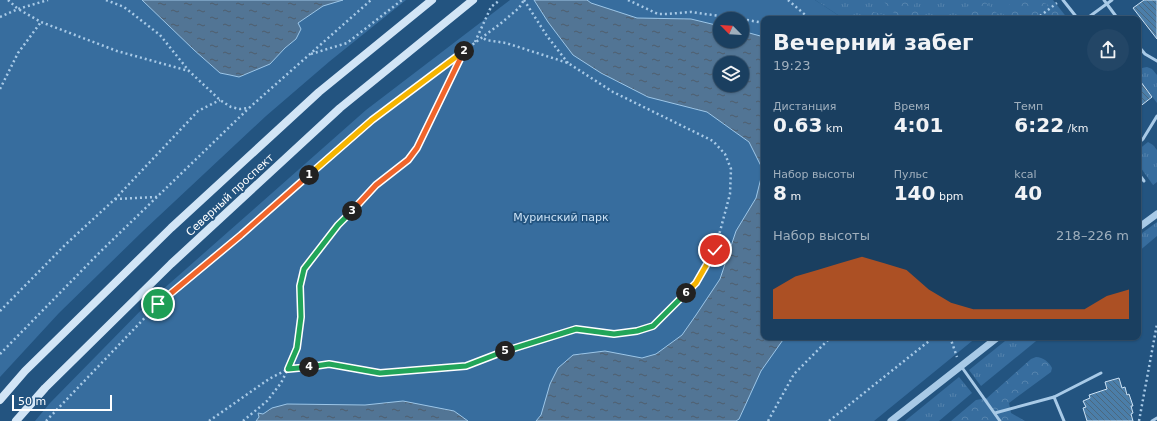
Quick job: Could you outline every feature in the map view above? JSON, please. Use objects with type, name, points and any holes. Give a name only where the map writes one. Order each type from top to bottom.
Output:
[{"type":"main road","name":"Северный проспект","points":[[0,400],[24,371],[171,228],[319,92],[432,0]]},
{"type":"main road","name":"Северный проспект","points":[[16,421],[45,388],[171,264],[340,108],[473,0]]},
{"type":"street","points":[[1141,226],[1157,214]]},
{"type":"street","points":[[891,421],[994,340]]},
{"type":"lane","points":[[1062,0],[1075,16]]},
{"type":"lane","points":[[1104,0],[1116,16]]},
{"type":"lane","points":[[1090,16],[1112,0]]},
{"type":"lane","points":[[1141,49],[1146,54],[1156,59]]},
{"type":"lane","points":[[1141,141],[1157,116]]},
{"type":"lane","points":[[1141,177],[1144,181]]},
{"type":"lane","points":[[961,366],[1000,421]]},
{"type":"lane","points":[[995,413],[1054,397],[1101,373]]},
{"type":"lane","points":[[1054,397],[1064,421]]},
{"type":"lane","points":[[1152,421],[1157,418]]},
{"type":"path","points":[[8,0],[18,9],[41,22],[117,52],[189,71]]},
{"type":"path","points":[[0,17],[18,9],[48,0]]},
{"type":"path","points":[[106,0],[124,7],[160,35],[189,71],[220,100],[232,107],[240,109],[249,108]]},
{"type":"path","points":[[1,353],[100,252],[249,108],[371,0]]},
{"type":"path","points":[[309,55],[347,43],[402,0]]},
{"type":"path","points":[[475,43],[492,6],[500,0]]},
{"type":"path","points":[[46,421],[158,304],[241,235],[372,120],[475,43],[519,8],[524,0],[547,36],[568,63]]},
{"type":"path","points":[[628,0],[658,14],[691,12],[713,15]]},
{"type":"path","points":[[788,0],[807,16]]},
{"type":"path","points":[[1040,16],[1062,0]]},
{"type":"path","points":[[749,20],[761,22]]},
{"type":"path","points":[[0,89],[18,53],[41,22]]},
{"type":"path","points":[[210,421],[269,379],[288,369],[329,364],[380,373],[466,366],[518,346],[576,329],[614,334],[637,331],[653,326],[696,283],[715,250],[730,194],[731,169],[725,154],[713,140],[613,92],[568,63],[506,42],[486,40],[482,37]]},
{"type":"path","points":[[243,421],[267,401],[282,383],[297,348],[301,317],[300,286],[304,269],[338,225],[376,185],[408,160],[417,148],[464,51]]},
{"type":"path","points":[[0,311],[38,272],[115,199],[198,111],[220,100]]},
{"type":"path","points":[[115,199],[157,197]]},
{"type":"path","points":[[1139,421],[1157,324]]},
{"type":"path","points":[[768,421],[794,374],[828,340]]},
{"type":"path","points":[[829,421],[930,340]]},
{"type":"path","points":[[951,340],[961,366]]},
{"type":"green space","points":[[0,0],[406,0],[330,61],[266,116],[143,231],[59,313],[0,377]]},
{"type":"green space","name":"Муринский парк","points":[[510,0],[815,0],[839,16],[761,16],[761,340],[973,340],[874,421],[35,421],[50,403],[152,299],[366,110]]},
{"type":"green space","points":[[815,0],[1053,0],[1066,16],[839,16]]},
{"type":"green space","points":[[883,0],[915,0],[914,7],[923,12],[925,16],[898,16]]},
{"type":"green space","points":[[973,0],[983,0],[1000,16],[963,16],[970,2]]},
{"type":"green space","points":[[1010,0],[1040,0],[1061,13],[1062,16],[1003,16],[1011,2]]},
{"type":"green space","points":[[873,12],[885,16],[868,16]]},
{"type":"green space","points":[[1147,67],[1152,69],[1157,75],[1157,103],[1141,82],[1142,68]]},
{"type":"green space","points":[[1148,142],[1157,150],[1157,182],[1153,185],[1141,168],[1141,148]]},
{"type":"green space","points":[[1157,222],[1157,236],[1141,249],[1141,234]]},
{"type":"green space","points":[[1006,340],[1037,340],[981,386],[969,370]]},
{"type":"green space","points":[[1036,357],[1047,362],[1052,368],[1051,372],[1009,403],[1011,413],[1025,421],[951,421],[976,400],[987,398],[1031,359]]},
{"type":"green space","points":[[959,377],[972,393],[939,421],[905,421]]},
{"type":"water","points":[[142,0],[343,0],[323,6],[298,23],[301,29],[296,39],[270,64],[239,77],[220,73]]},
{"type":"water","points":[[534,0],[587,0],[591,3],[637,18],[691,19],[713,24],[713,48],[749,48],[749,33],[761,36],[761,166],[749,142],[707,112],[648,97],[601,73],[573,55],[548,22]]},
{"type":"water","points":[[761,178],[761,340],[783,340],[761,371],[739,419],[736,421],[536,421],[541,415],[550,384],[558,368],[573,355],[605,351],[642,358],[656,354],[682,335],[720,279],[736,231],[756,198]]},
{"type":"water","points":[[403,401],[454,411],[468,421],[256,421],[259,417],[258,413],[263,414],[272,408],[287,404],[365,405]]},
{"type":"building","points":[[1144,0],[1157,0],[1157,39],[1141,18],[1141,16],[1139,16],[1133,8]]},
{"type":"building","points":[[1141,82],[1152,97],[1141,106]]},
{"type":"building","points":[[1119,378],[1122,388],[1125,387],[1127,395],[1129,394],[1133,406],[1131,406],[1133,413],[1131,414],[1133,421],[1087,421],[1083,408],[1086,407],[1083,401],[1090,398],[1089,395],[1107,389],[1105,382]]},
{"type":"route","points":[[158,304],[241,235],[372,120],[464,51],[417,148],[408,160],[376,185],[338,225],[304,269],[300,286],[301,317],[297,348],[288,369],[329,364],[380,373],[466,366],[518,346],[576,329],[614,334],[637,331],[653,326],[696,283],[715,250]]}]
